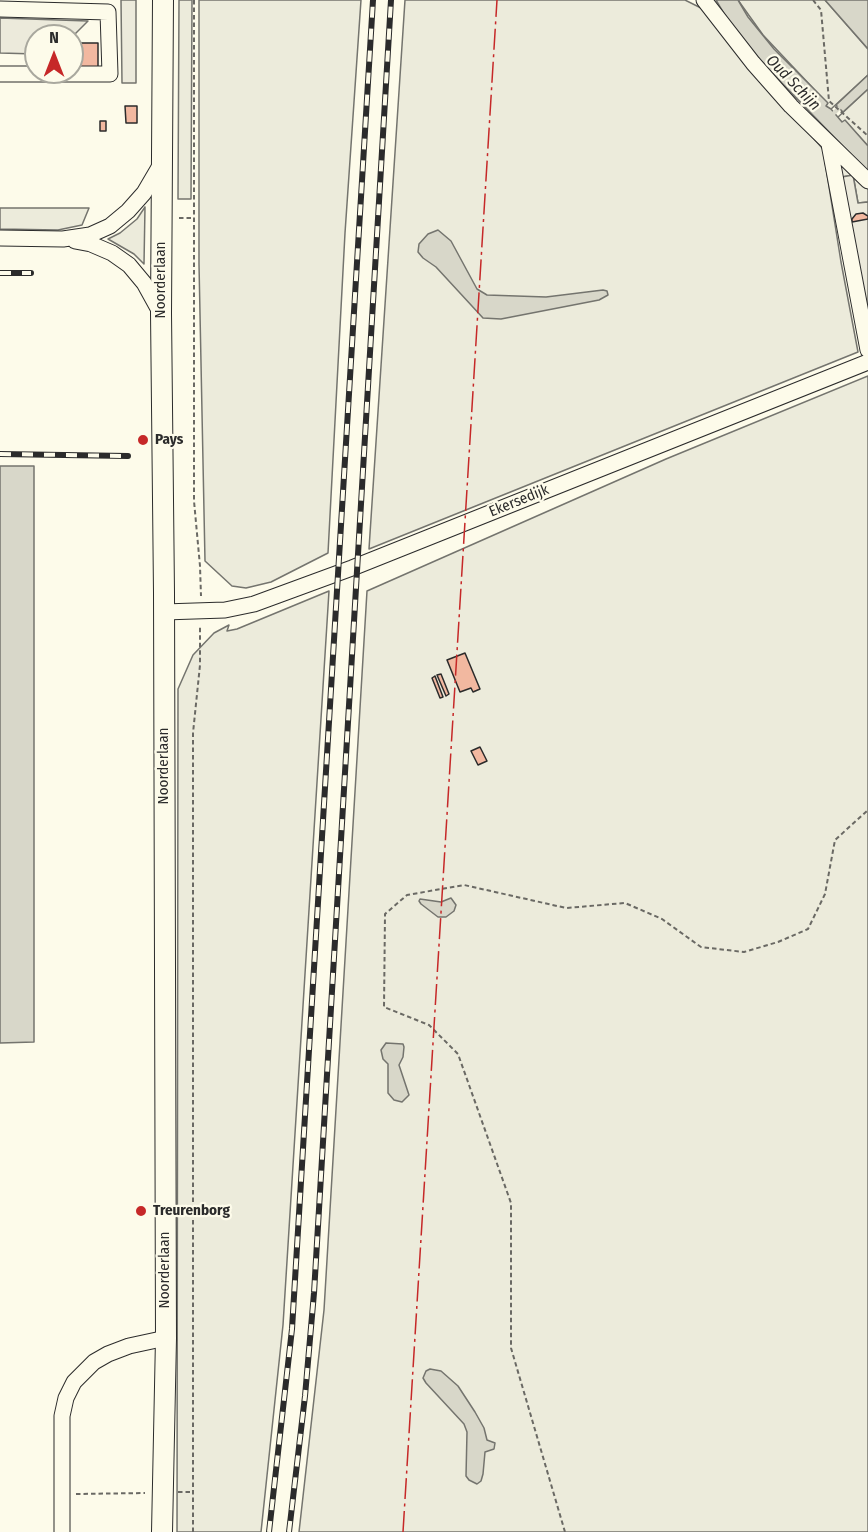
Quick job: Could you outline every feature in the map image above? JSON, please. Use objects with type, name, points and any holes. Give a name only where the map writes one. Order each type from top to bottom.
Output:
[{"type":"main road","name":"Noorderlaan","points":[[162,1532],[165,1338],[164,612],[161,313],[163,0]]},
{"type":"street","points":[[704,0],[753,63],[791,106],[868,181]]},
{"type":"street","points":[[0,9],[108,12],[110,74],[0,74]]},
{"type":"street","points":[[829,144],[868,350]]},
{"type":"street","points":[[63,239],[90,235],[110,226],[144,193],[161,164]]},
{"type":"street","points":[[0,238],[63,239],[91,244],[112,253],[129,265],[144,283],[161,313]]},
{"type":"street","name":"Ekersedijk","points":[[164,612],[225,610],[254,604],[358,566],[868,362]]},
{"type":"street","points":[[62,1532],[62,1416],[66,1398],[74,1382],[94,1362],[108,1354],[129,1346],[165,1338]]},
{"type":"path","points":[[194,0],[194,501],[201,591]]},
{"type":"path","points":[[813,0],[821,10],[829,101],[844,117],[868,136]]},
{"type":"path","points":[[193,1532],[193,733],[200,665],[200,635]]},
{"type":"path","points":[[565,1532],[511,1348],[511,1203],[458,1054],[429,1025],[384,1007],[385,914],[407,896],[464,885],[566,908],[625,903],[662,919],[701,947],[744,952],[778,942],[808,929],[825,894],[835,840],[868,810]]},
{"type":"path","points":[[63,1494],[193,1492]]},
{"type":"shaded area","points":[[121,0],[136,0],[136,83],[122,83]]},
{"type":"shaded area","points":[[179,0],[192,0],[191,199],[178,199]]},
{"type":"shaded area","points":[[199,0],[361,0],[345,233],[328,553],[271,582],[246,588],[232,586],[205,561],[199,264]]},
{"type":"shaded area","points":[[405,0],[685,0],[705,10],[744,60],[823,149],[858,352],[369,549]]},
{"type":"shaded area","points":[[738,0],[825,0],[868,49],[868,75],[830,110],[826,106],[827,103],[763,35]]},
{"type":"shaded area","points":[[0,18],[88,21],[84,25],[24,24],[24,54],[0,53]]},
{"type":"shaded area","points":[[868,89],[868,146],[845,121],[843,123],[837,118]]},
{"type":"shaded area","points":[[840,158],[868,186],[868,202],[858,203],[853,175],[842,177]]},
{"type":"shaded area","points":[[853,175],[858,203],[868,202],[868,313],[842,177]]},
{"type":"shaded area","points":[[145,207],[144,264],[134,254],[108,239],[120,233],[137,219]]},
{"type":"shaded area","points":[[0,208],[89,208],[82,225],[58,230],[0,229]]},
{"type":"shaded area","points":[[868,376],[868,1532],[299,1532],[324,1310],[367,591],[666,459]]},
{"type":"shaded area","points":[[329,591],[283,1325],[261,1532],[177,1532],[178,689],[193,655],[214,633],[229,625],[227,631],[237,629]]},
{"type":"water","name":"Oud Schijn","points":[[716,0],[738,0],[748,17],[774,49],[828,103],[826,106],[842,122],[845,120],[868,146],[868,172],[748,48]]},
{"type":"water","points":[[825,0],[868,0],[868,49]]},
{"type":"water","points":[[868,75],[868,89],[843,112],[836,105]]},
{"type":"water","points":[[438,230],[451,241],[477,289],[487,295],[546,297],[603,290],[607,291],[608,295],[599,300],[501,319],[483,318],[436,267],[418,252],[419,244],[428,234]]},
{"type":"water","points":[[0,466],[34,466],[34,1042],[0,1043]]},
{"type":"water","points":[[451,898],[456,905],[454,911],[446,917],[438,917],[419,901],[420,899],[441,902]]},
{"type":"water","points":[[386,1043],[403,1044],[404,1047],[399,1065],[409,1095],[402,1102],[394,1100],[388,1093],[388,1064],[383,1059],[381,1050]]},
{"type":"water","points":[[430,1369],[441,1371],[458,1386],[484,1428],[487,1440],[495,1443],[494,1449],[485,1452],[483,1474],[481,1481],[477,1484],[466,1476],[467,1432],[464,1424],[426,1383],[423,1378],[426,1371]]},
{"type":"building","points":[[84,43],[98,43],[98,67],[84,67]]},
{"type":"building","points":[[125,106],[137,106],[137,123],[126,123]]},
{"type":"building","points":[[100,121],[106,121],[106,131],[100,131]]},
{"type":"building","points":[[863,213],[868,216],[868,219],[852,222],[856,214]]},
{"type":"building","points":[[465,653],[480,689],[473,692],[471,688],[460,692],[447,660]]},
{"type":"building","points":[[441,674],[449,694],[446,696],[437,675]]},
{"type":"building","points":[[435,676],[443,697],[440,698],[432,678]]},
{"type":"building","points":[[480,747],[487,761],[478,765],[471,751]]},
{"type":"waterway","points":[[831,116],[839,108]]},
{"type":"railway","points":[[269,1532],[292,1329],[373,0]]},
{"type":"railway","points":[[289,1532],[314,1293],[391,0]]},
{"type":"railway","points":[[0,273],[31,273]]},
{"type":"railway","points":[[0,454],[128,456]]},
{"type":"power","points":[[403,1532],[497,0]]},
{"type":"place","name":"Pays","points":[[143,440]]},
{"type":"place","name":"Treurenborg","points":[[141,1211]]}]
